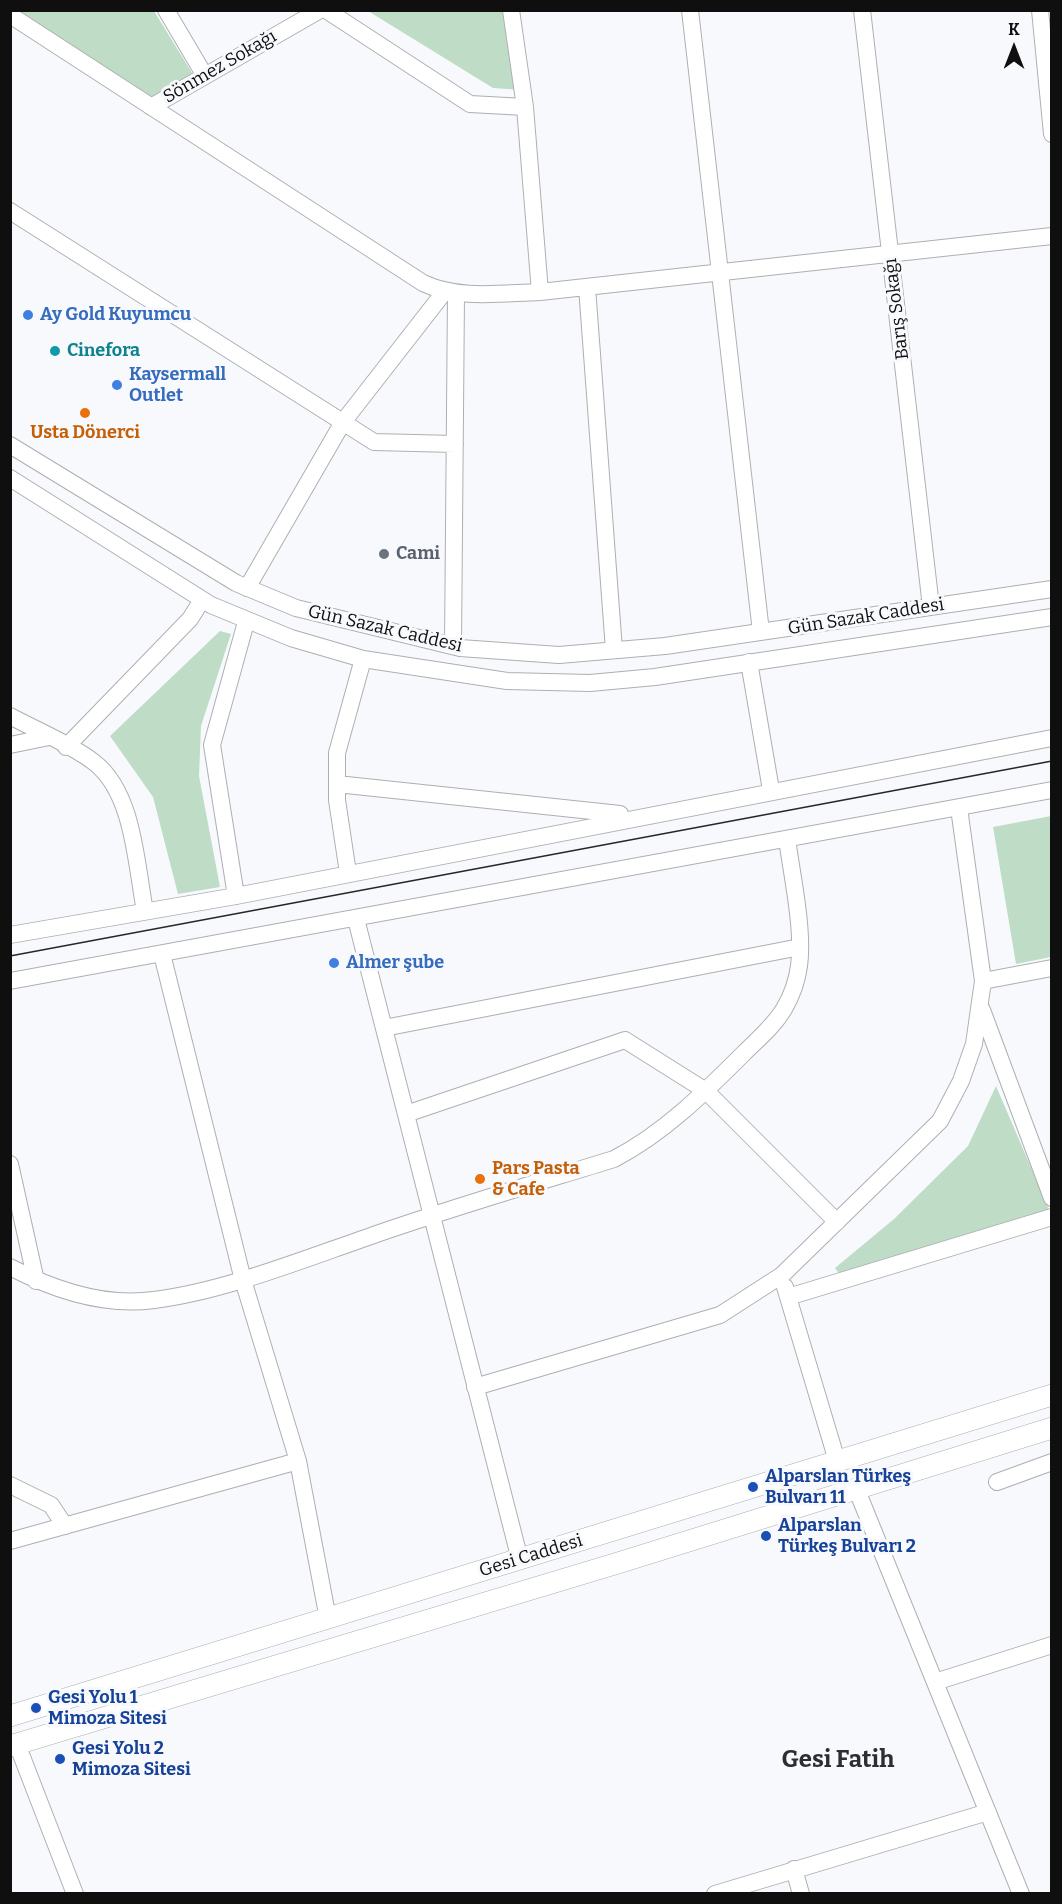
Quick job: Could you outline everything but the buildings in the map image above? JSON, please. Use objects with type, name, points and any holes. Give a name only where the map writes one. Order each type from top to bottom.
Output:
[{"type":"main road","name":"Gesi Caddesi","points":[[10,1716],[1052,1395]]},
{"type":"main road","name":"Gesi Caddesi","points":[[14,1745],[607,1567],[1052,1428]]},
{"type":"street","points":[[166,10],[205,76]]},
{"type":"street","name":"Sönmez Sokağı","points":[[151,107],[320,10]]},
{"type":"street","points":[[326,10],[470,104],[525,107]]},
{"type":"street","points":[[511,10],[525,107],[540,292]]},
{"type":"street","points":[[690,10],[761,633]]},
{"type":"street","name":"Barış Sokağı","points":[[862,10],[931,607]]},
{"type":"street","points":[[1040,10],[1052,134]]},
{"type":"street","points":[[10,15],[423,283],[451,292],[540,292],[1052,236]]},
{"type":"street","points":[[10,211],[374,442],[455,444]]},
{"type":"street","points":[[587,286],[614,650]]},
{"type":"street","points":[[247,588],[343,422],[451,292]]},
{"type":"street","points":[[451,292],[455,444],[453,646]]},
{"type":"street","name":"Gün Sazak Caddesi","points":[[10,445],[247,588],[296,608],[453,646],[559,655],[665,646],[1052,589]]},
{"type":"street","name":"Gün Sazak Caddesi","points":[[10,478],[202,600],[246,622],[363,659],[507,681],[548,683],[634,679],[1046,621]]},
{"type":"street","points":[[1033,592],[1052,579]]},
{"type":"street","points":[[66,747],[190,619],[202,600]]},
{"type":"street","points":[[236,896],[212,745],[246,622]]},
{"type":"street","points":[[348,873],[337,784],[337,753],[363,659]]},
{"type":"street","points":[[749,662],[771,790]]},
{"type":"street","points":[[10,716],[94,762],[119,794],[128,818],[144,911]]},
{"type":"street","points":[[10,745],[49,737]]},
{"type":"street","points":[[10,935],[236,896],[771,790],[1052,738]]},
{"type":"street","points":[[337,784],[638,816]]},
{"type":"street","points":[[10,981],[1052,790]]},
{"type":"street","points":[[476,1387],[720,1315],[782,1275],[940,1121],[970,1057],[981,1007],[983,981],[959,807]]},
{"type":"street","points":[[10,1267],[36,1281],[75,1294],[134,1301],[154,1300],[243,1280],[432,1215],[614,1159],[652,1138],[706,1091],[764,1035],[784,1010],[796,981],[800,947],[788,839]]},
{"type":"street","points":[[356,919],[520,1560]]},
{"type":"street","points":[[384,1028],[800,947]]},
{"type":"street","points":[[162,954],[243,1280],[298,1461],[328,1619]]},
{"type":"street","points":[[983,981],[1052,968]]},
{"type":"street","points":[[981,1007],[1052,1198]]},
{"type":"street","points":[[406,1114],[625,1040],[706,1091],[837,1222]]},
{"type":"street","points":[[10,1164],[13,1188],[36,1281]]},
{"type":"street","points":[[788,1297],[1052,1217]]},
{"type":"street","points":[[782,1275],[837,1461]]},
{"type":"street","points":[[10,1541],[298,1461]]},
{"type":"street","points":[[997,1482],[1052,1462]]},
{"type":"street","points":[[10,1485],[51,1505],[65,1526]]},
{"type":"street","points":[[856,1488],[1021,1893]]},
{"type":"street","points":[[935,1682],[1052,1645]]},
{"type":"street","points":[[14,1745],[75,1893]]},
{"type":"street","points":[[715,1893],[988,1812]]},
{"type":"street","points":[[794,1869],[801,1893]]},
{"type":"green space","points":[[19,11],[154,11],[194,76],[155,99]]},
{"type":"green space","points":[[368,11],[507,11],[521,90],[493,88]]},
{"type":"green space","points":[[220,631],[231,634],[201,726],[199,776],[220,887],[178,894],[153,797],[110,736]]},
{"type":"green space","points":[[1051,816],[1051,957],[1016,964],[993,827]]},
{"type":"green space","points":[[996,1086],[1051,1214],[840,1275],[835,1268],[894,1219],[968,1146]]},
{"type":"tram line","points":[[10,956],[1052,761]]},
{"type":"place","name":"Ay Gold Kuyumcu","points":[[28,315]]},
{"type":"place","name":"Cinefora","points":[[55,351]]},
{"type":"place","name":"Kaysermall Outlet","points":[[117,385]]},
{"type":"place","name":"Usta Dönerci","points":[[85,413]]},
{"type":"place","name":"Cami","points":[[384,554]]},
{"type":"place","name":"Almer şube","points":[[334,963]]},
{"type":"place","name":"Pars Pasta & Cafe","points":[[480,1179]]},
{"type":"place","name":"Alparslan Türkeş Bulvarı 11","points":[[753,1487]]},
{"type":"place","name":"Alparslan Türkeş Bulvarı 2","points":[[766,1536]]},
{"type":"place","name":"Gesi Yolu 1 Mimoza Sitesi","points":[[36,1708]]},
{"type":"place","name":"Gesi Yolu 2 Mimoza Sitesi","points":[[60,1759]]},
{"type":"district","name":"Gesi Fatih","points":[[838,1760]]}]
